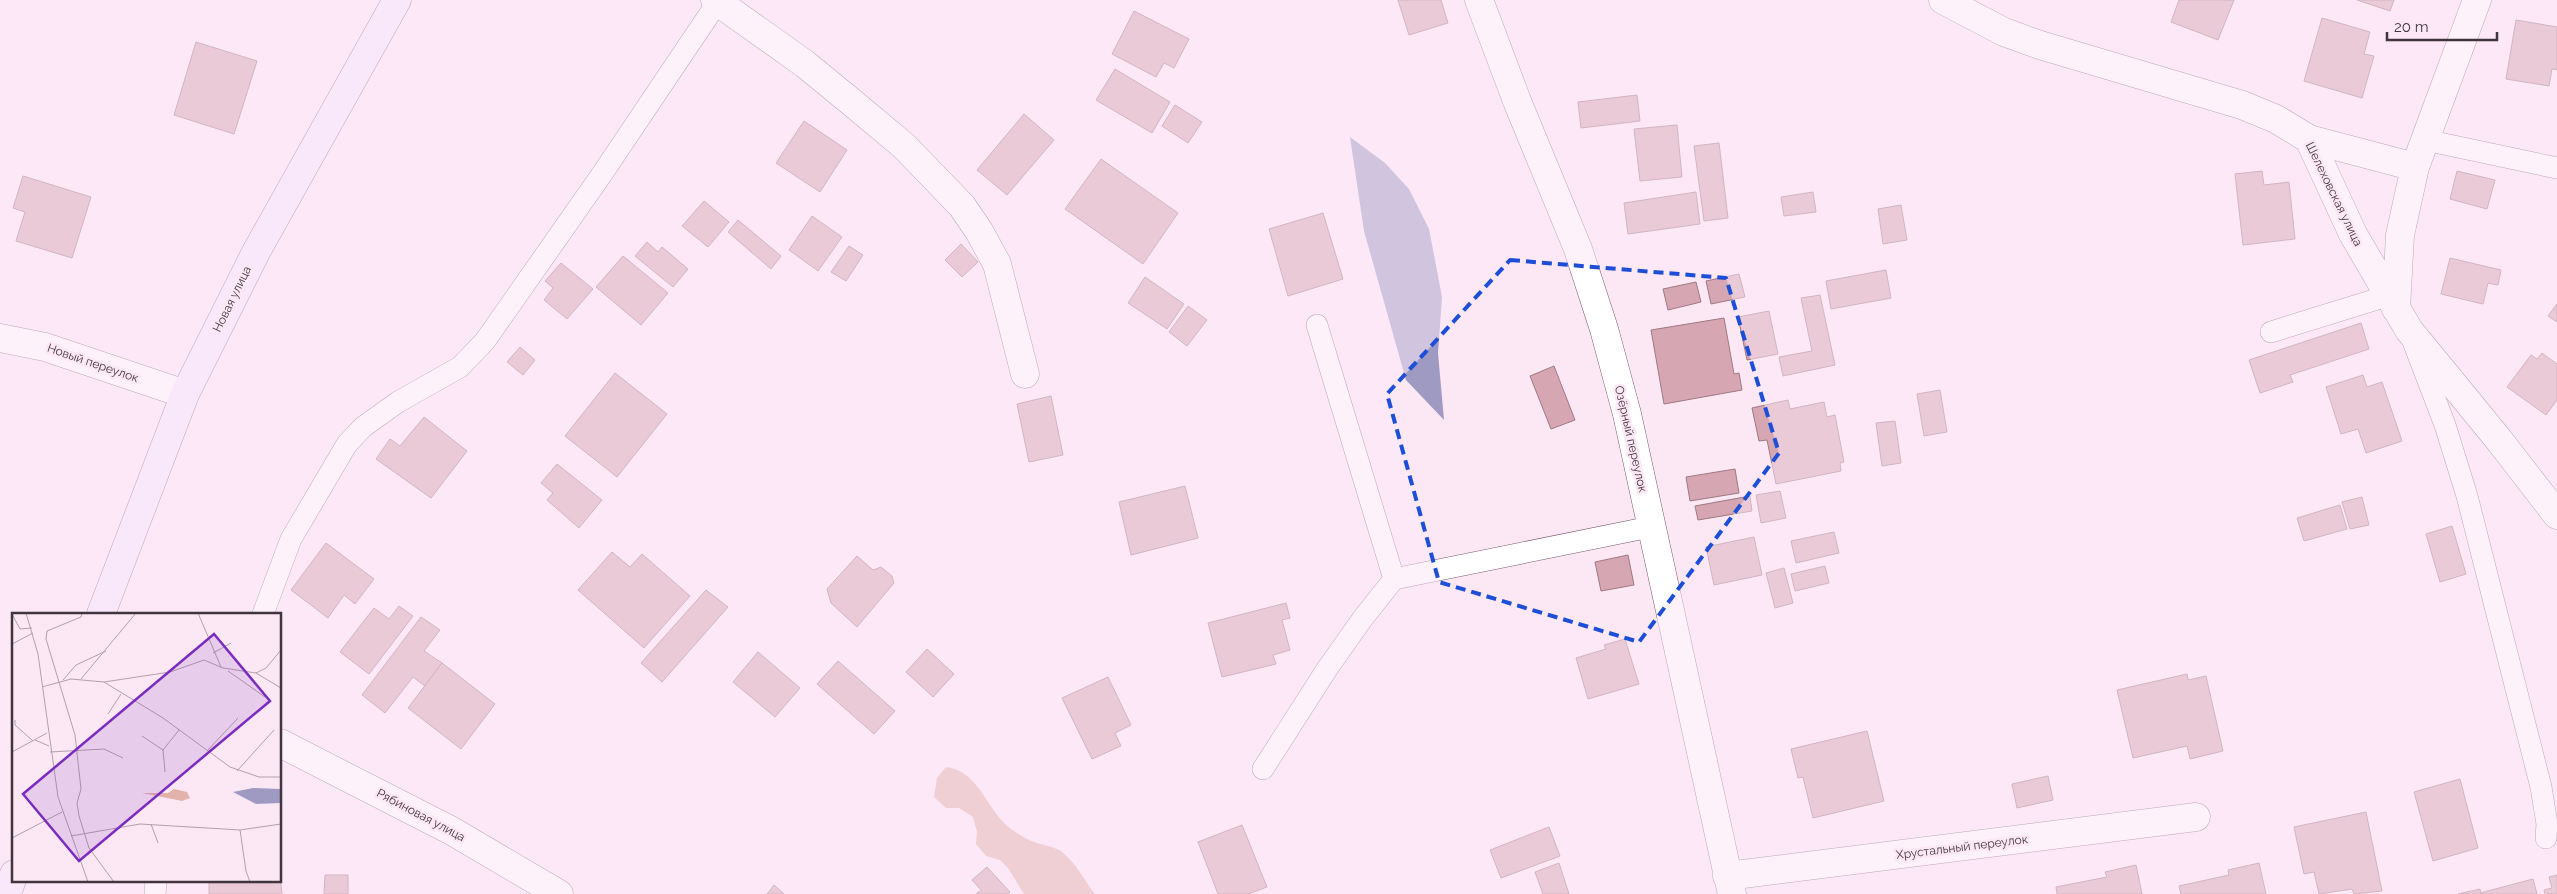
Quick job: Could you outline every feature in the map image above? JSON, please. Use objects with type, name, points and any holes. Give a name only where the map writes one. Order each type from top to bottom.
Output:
[{"type":"main road","name":"Новая улица","points":[[100,613],[185,394],[256,252],[397,0]]},
{"type":"main road","points":[[7,894],[12,880]]},
{"type":"street","name":"Озёрный переулок","points":[[1479,0],[1584,266],[1627,414],[1729,885]]},
{"type":"street","name":"Шелеховская улица","points":[[1942,0],[2004,32],[2040,45],[2242,105],[2276,119],[2309,139],[2353,234],[2398,312],[2557,515]]},
{"type":"street","points":[[2398,312],[2400,235],[2415,167],[2477,0]]},
{"type":"street","points":[[717,1],[805,64],[855,105],[904,146],[962,206],[979,231],[997,264],[1024,374]]},
{"type":"street","points":[[2309,139],[2415,167]]},
{"type":"street","name":"Новый переулок","points":[[0,338],[45,347],[185,394]]},
{"type":"street","name":"Рябиновая улица","points":[[281,744],[452,830],[559,894]]},
{"type":"street","name":"Хрустальный переулок","points":[[1729,885],[2196,817]]},
{"type":"lane","points":[[262,613],[291,539],[347,444],[379,415],[460,367],[485,341],[602,174],[717,1]]},
{"type":"lane","points":[[2424,140],[2557,168]]},
{"type":"lane","points":[[2271,332],[2398,312],[2445,425],[2467,496],[2541,787],[2546,812],[2546,838]]},
{"type":"lane","points":[[1317,324],[1394,579]]},
{"type":"lane","points":[[1263,769],[1327,669],[1363,618],[1394,579],[1650,527]]},
{"type":"highlighted area","points":[[1510,260],[1726,278],[1779,453],[1639,642],[1439,582],[1387,394]]},
{"type":"shaded area","points":[[1350,137],[1385,163],[1409,189],[1429,229],[1442,297],[1438,353],[1444,420],[1406,380],[1364,231]]},
{"type":"shaded area","points":[[946,767],[957,770],[973,782],[998,816],[1012,830],[1040,844],[1060,850],[1076,866],[1095,894],[1024,894],[1008,868],[1000,860],[986,856],[976,844],[977,832],[973,817],[959,808],[946,808],[934,797],[937,778]]},
{"type":"building","points":[[1398,0],[1441,0],[1448,23],[1409,35]]},
{"type":"building","points":[[2179,0],[2234,0],[2218,40],[2171,22]]},
{"type":"building","points":[[2357,0],[2394,0],[2390,11]]},
{"type":"building","points":[[1134,11],[1189,39],[1174,68],[1164,63],[1156,77],[1112,54]]},
{"type":"building","points":[[2322,18],[2370,32],[2364,54],[2374,56],[2362,98],[2304,81]]},
{"type":"building","points":[[2516,20],[2557,27],[2557,70],[2552,69],[2549,86],[2506,79]]},
{"type":"building","points":[[196,42],[257,61],[234,134],[174,115]]},
{"type":"building","points":[[1115,69],[1170,102],[1152,133],[1096,100]]},
{"type":"building","points":[[1637,95],[1640,121],[1581,128],[1578,102]]},
{"type":"building","points":[[1175,105],[1202,122],[1188,143],[1162,126]]},
{"type":"building","points":[[1024,114],[1054,140],[1007,195],[977,170]]},
{"type":"building","points":[[804,121],[847,150],[820,192],[776,163]]},
{"type":"building","points":[[1677,125],[1682,177],[1640,181],[1634,129]]},
{"type":"building","points":[[1719,143],[1728,218],[1704,221],[1694,146]]},
{"type":"building","points":[[1101,159],[1178,213],[1143,264],[1065,209]]},
{"type":"building","points":[[2262,171],[2264,185],[2289,182],[2295,239],[2243,245],[2235,174]]},
{"type":"building","points":[[2457,171],[2495,180],[2487,209],[2450,199]]},
{"type":"building","points":[[23,176],[91,197],[72,258],[16,241],[25,212],[13,208]]},
{"type":"building","points":[[1696,192],[1700,224],[1628,234],[1624,203]]},
{"type":"building","points":[[1813,192],[1816,212],[1784,216],[1781,197]]},
{"type":"building","points":[[704,201],[729,222],[708,247],[682,226]]},
{"type":"building","points":[[1901,205],[1907,240],[1883,244],[1878,209]]},
{"type":"building","points":[[1323,213],[1343,279],[1288,296],[1269,229]]},
{"type":"building","points":[[812,216],[842,237],[818,271],[789,250]]},
{"type":"building","points":[[738,220],[781,256],[771,269],[728,232]]},
{"type":"building","points":[[647,242],[658,252],[662,247],[688,269],[673,287],[635,256]]},
{"type":"building","points":[[961,244],[978,262],[962,277],[945,260]]},
{"type":"building","points":[[849,246],[863,255],[846,281],[831,272]]},
{"type":"building","points":[[623,256],[668,293],[641,325],[596,287]]},
{"type":"building","points":[[2450,258],[2501,270],[2498,285],[2488,283],[2483,304],[2441,294]]},
{"type":"building","points":[[561,263],[593,289],[567,319],[544,300],[553,288],[545,281]]},
{"type":"building","points":[[1886,270],[1891,298],[1831,309],[1826,281]]},
{"type":"building","points":[[1739,274],[1745,297],[1711,304],[1706,281]]},
{"type":"building","points":[[1145,277],[1184,304],[1167,329],[1128,303]]},
{"type":"building","points":[[1696,282],[1701,302],[1668,310],[1663,289]]},
{"type":"building","points":[[1820,295],[1835,365],[1783,376],[1779,357],[1812,351],[1801,298]]},
{"type":"building","points":[[2557,304],[2557,322],[2548,316]]},
{"type":"building","points":[[1188,306],[1207,320],[1187,346],[1169,332]]},
{"type":"building","points":[[1769,311],[1778,354],[1747,360],[1738,317]]},
{"type":"building","points":[[1724,318],[1734,374],[1739,373],[1742,390],[1664,404],[1651,330]]},
{"type":"building","points":[[2361,323],[2369,349],[2290,375],[2293,382],[2260,393],[2249,360]]},
{"type":"building","points":[[520,347],[535,360],[523,375],[507,362]]},
{"type":"building","points":[[2542,353],[2557,364],[2557,400],[2546,415],[2507,387],[2531,355],[2537,359]]},
{"type":"building","points":[[1554,366],[1575,420],[1551,429],[1530,376]]},
{"type":"building","points":[[615,373],[667,414],[617,477],[565,436]]},
{"type":"building","points":[[2363,375],[2367,387],[2382,382],[2402,441],[2366,453],[2358,429],[2341,434],[2326,387]]},
{"type":"building","points":[[1940,390],[1947,432],[1924,436],[1917,394]]},
{"type":"building","points":[[1051,396],[1063,455],[1029,462],[1017,404]]},
{"type":"building","points":[[1788,400],[1790,409],[1824,402],[1827,417],[1835,415],[1844,462],[1840,463],[1841,471],[1776,484],[1767,440],[1759,441],[1752,408]]},
{"type":"building","points":[[424,417],[467,451],[431,498],[376,459],[390,439],[400,446]]},
{"type":"building","points":[[1895,421],[1901,463],[1882,466],[1876,423]]},
{"type":"building","points":[[557,464],[602,500],[579,528],[547,500],[553,493],[541,483]]},
{"type":"building","points":[[1735,469],[1739,493],[1690,501],[1686,477]]},
{"type":"building","points":[[1185,486],[1198,538],[1131,555],[1119,502]]},
{"type":"building","points":[[1780,491],[1786,518],[1761,523],[1756,495]]},
{"type":"building","points":[[1750,496],[1752,511],[1698,520],[1695,506]]},
{"type":"building","points":[[2362,497],[2369,525],[2350,529],[2342,502]]},
{"type":"building","points":[[2340,505],[2347,529],[2304,541],[2297,518]]},
{"type":"building","points":[[2452,526],[2466,574],[2440,582],[2426,534]]},
{"type":"building","points":[[1834,532],[1839,553],[1796,563],[1791,541]]},
{"type":"building","points":[[1754,537],[1762,575],[1714,585],[1706,547]]},
{"type":"building","points":[[326,543],[374,579],[355,604],[344,595],[328,618],[291,590]]},
{"type":"building","points":[[612,552],[630,567],[642,554],[690,596],[644,648],[578,590]]},
{"type":"building","points":[[1628,555],[1634,585],[1601,591],[1595,562]]},
{"type":"building","points":[[857,556],[873,570],[881,567],[892,576],[894,583],[857,627],[831,603],[827,589]]},
{"type":"building","points":[[1825,566],[1829,583],[1795,591],[1791,574]]},
{"type":"building","points":[[1784,568],[1793,603],[1775,608],[1766,573]]},
{"type":"building","points":[[706,590],[728,607],[662,682],[641,663]]},
{"type":"building","points":[[1286,603],[1290,618],[1282,620],[1290,650],[1273,655],[1276,664],[1222,677],[1208,623]]},
{"type":"building","points":[[399,606],[413,616],[369,674],[340,652],[374,608],[389,619]]},
{"type":"building","points":[[421,617],[440,630],[424,651],[442,663],[425,686],[413,677],[385,713],[362,695]]},
{"type":"building","points":[[1625,639],[1639,684],[1588,699],[1576,658],[1606,649],[1604,645]]},
{"type":"building","points":[[927,649],[954,674],[933,697],[906,672]]},
{"type":"building","points":[[758,652],[800,688],[775,717],[733,682]]},
{"type":"building","points":[[838,661],[895,711],[874,734],[817,684]]},
{"type":"building","points":[[442,663],[495,704],[461,749],[408,708]]},
{"type":"building","points":[[2187,674],[2188,680],[2206,676],[2223,751],[2190,759],[2187,746],[2133,758],[2117,690]]},
{"type":"building","points":[[1108,677],[1131,725],[1115,733],[1121,746],[1092,759],[1062,698]]},
{"type":"building","points":[[1867,731],[1884,801],[1813,818],[1803,777],[1798,778],[1791,749]]},
{"type":"building","points":[[2048,776],[2053,800],[2017,808],[2012,784]]},
{"type":"building","points":[[2460,779],[2478,848],[2433,861],[2414,792]]},
{"type":"building","points":[[2366,812],[2382,891],[2354,894],[2352,889],[2319,894],[2314,872],[2304,874],[2294,827]]},
{"type":"building","points":[[1242,825],[1267,887],[1248,894],[1218,894],[1198,842]]},
{"type":"building","points":[[1549,827],[1560,856],[1501,878],[1490,850]]},
{"type":"building","points":[[1559,863],[1569,894],[1543,894],[1535,872]]},
{"type":"building","points":[[2259,863],[2266,894],[2181,894],[2179,886],[2229,875],[2228,870]]},
{"type":"building","points":[[2136,865],[2142,894],[2057,894],[2056,887],[2107,877],[2105,872]]},
{"type":"building","points":[[987,867],[1010,892],[1008,894],[976,894],[981,890],[972,880]]},
{"type":"building","points":[[325,875],[348,875],[348,894],[324,894]]},
{"type":"building","points":[[2557,875],[2557,894],[2545,894],[2544,890],[2552,888],[2549,877]]},
{"type":"building","points":[[2533,879],[2537,894],[2480,893]]},
{"type":"building","points":[[209,882],[281,882],[282,894],[209,894]]},
{"type":"building","points":[[774,885],[784,894],[767,894]]},
{"type":"building","points":[[2480,889],[2481,894],[2458,894]]}]
